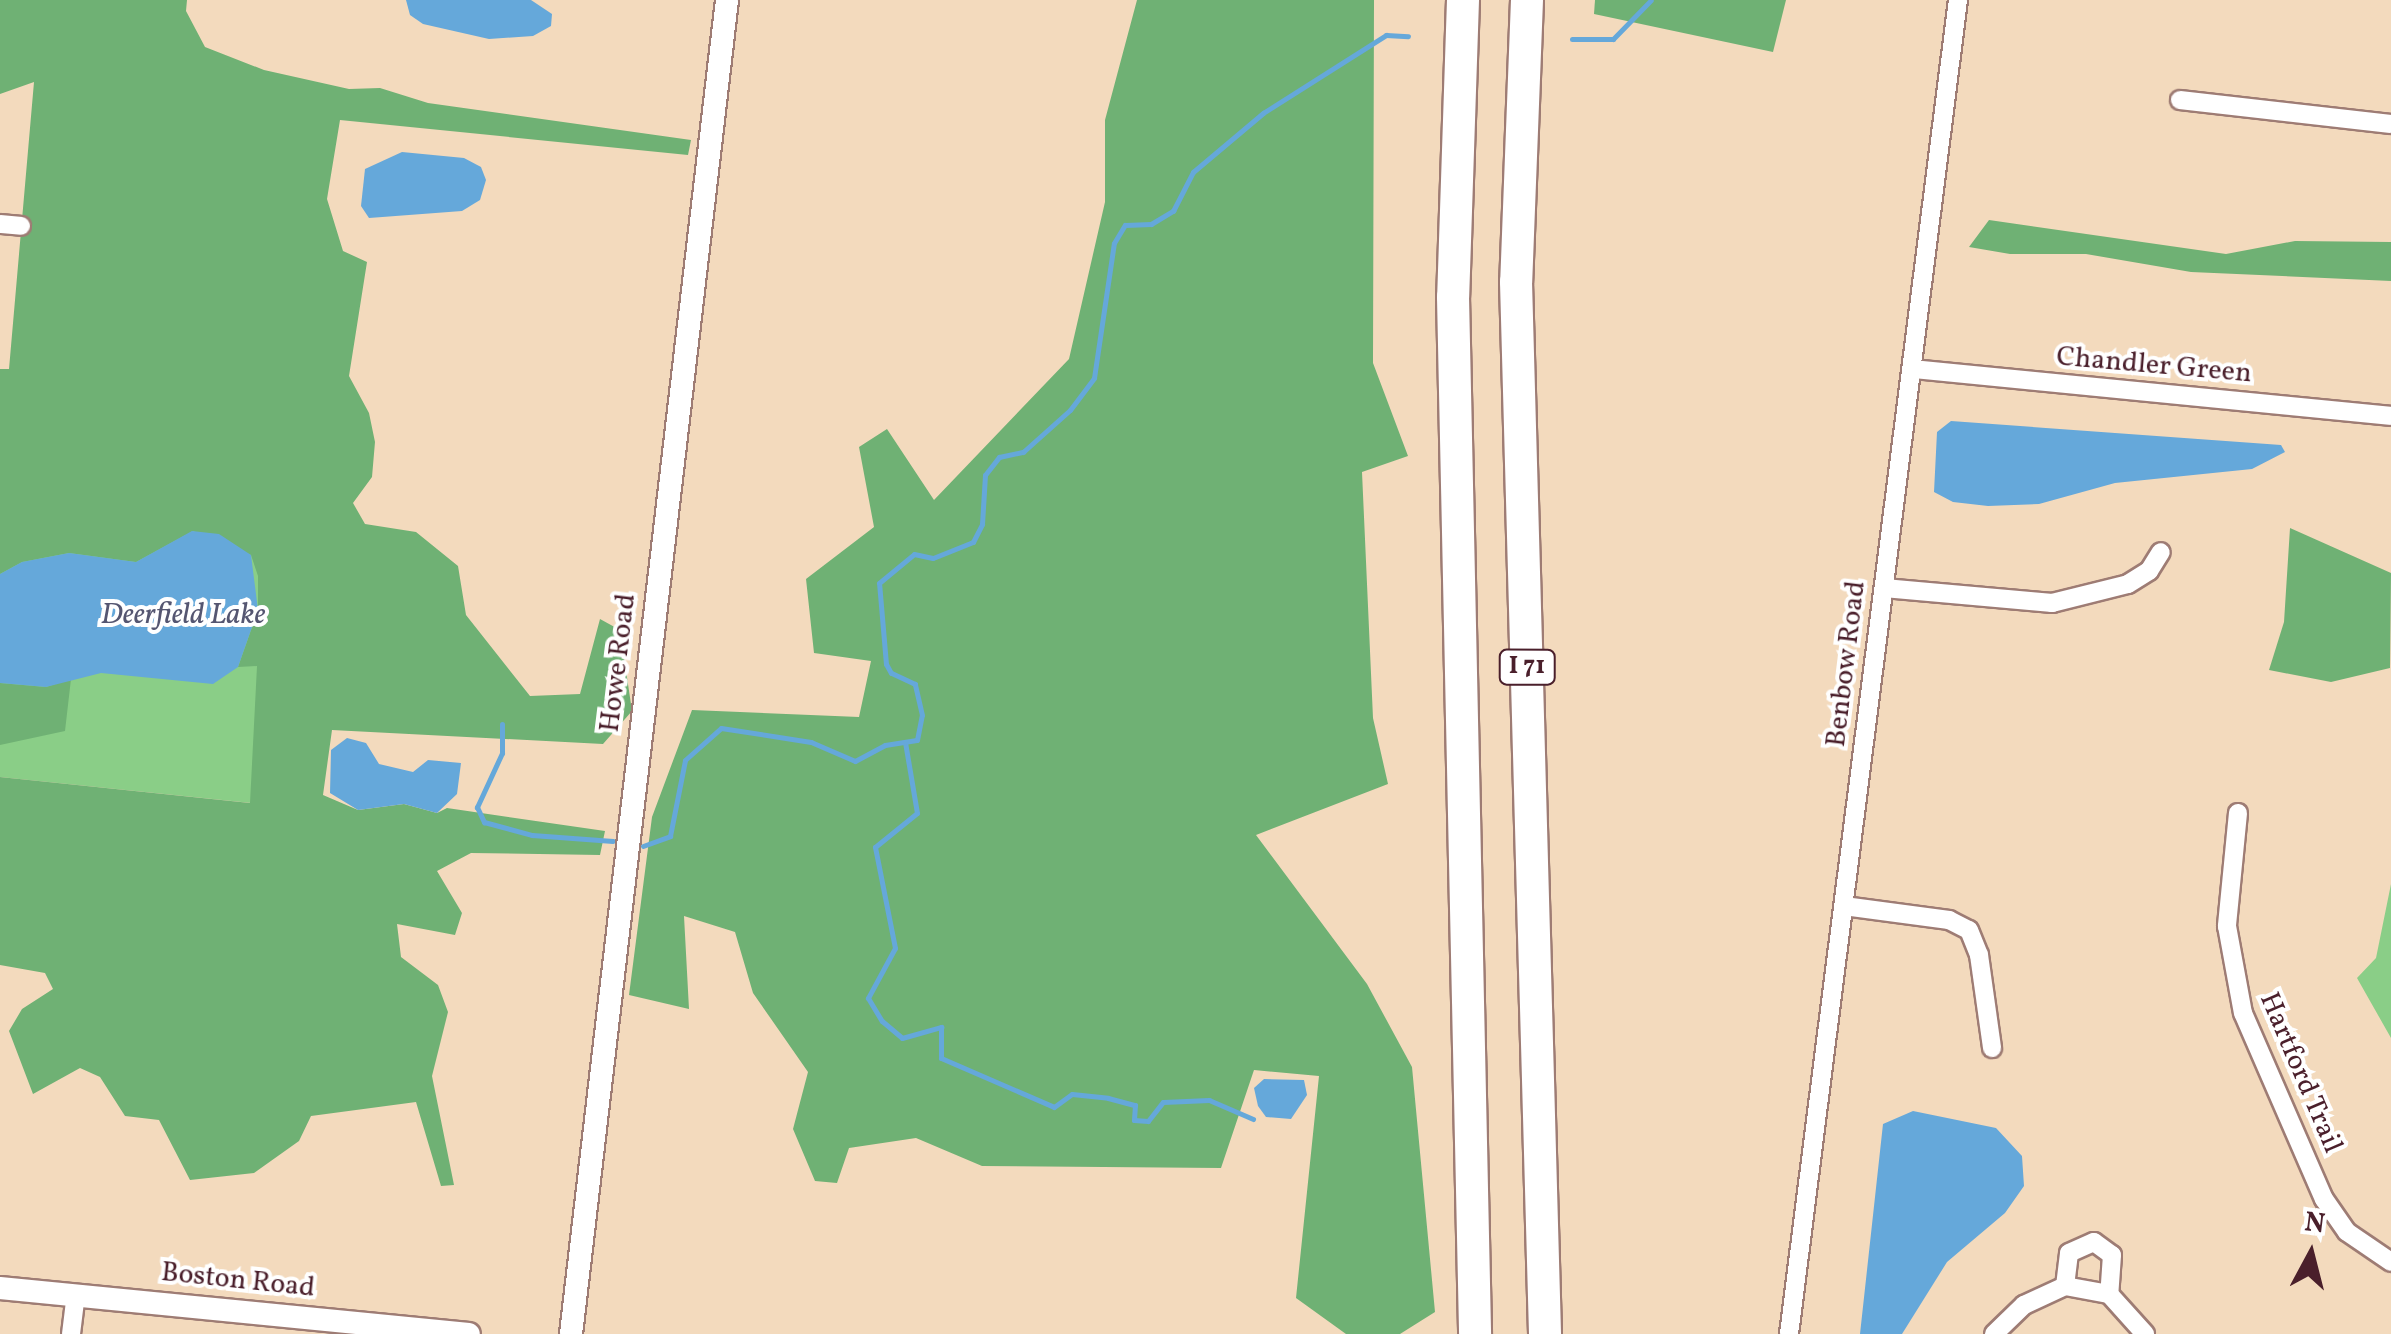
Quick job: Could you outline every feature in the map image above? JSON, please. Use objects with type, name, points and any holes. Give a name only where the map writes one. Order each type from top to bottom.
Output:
[{"type":"highway","name":"I 71","points":[[1463,0],[1453,298],[1474,1334]]},
{"type":"highway","name":"I 71","points":[[1527,0],[1516,282],[1545,1334]]},
{"type":"street","name":"Howe Road","points":[[571,1334],[728,0]]},
{"type":"street","name":"Benbow Road","points":[[1788,1334],[1958,0]]},
{"type":"street","points":[[2180,100],[2391,124]]},
{"type":"street","points":[[0,224],[21,226]]},
{"type":"street","name":"Chandler Green","points":[[1913,369],[2391,416]]},
{"type":"street","points":[[1884,588],[2052,604],[2140,578],[2161,552]]},
{"type":"street","name":"Hartford Trail","points":[[2238,813],[2227,926],[2242,1013],[2324,1199],[2347,1232],[2391,1262]]},
{"type":"street","points":[[1844,906],[1948,920],[1969,930],[1979,955],[1992,1048]]},
{"type":"street","points":[[2065,1286],[2068,1253],[2094,1242],[2112,1255],[2110,1294]]},
{"type":"street","points":[[1994,1334],[2024,1305],[2065,1286],[2110,1294],[2144,1334]]},
{"type":"street","name":"Boston Road","points":[[0,1288],[469,1334]]},
{"type":"street","points":[[71,1334],[76,1295]]},
{"type":"green space","points":[[0,0],[187,0],[186,11],[205,47],[264,70],[349,89],[380,88],[428,103],[691,140],[688,155],[340,120],[327,199],[343,251],[367,262],[349,376],[369,413],[375,442],[372,477],[353,503],[365,524],[416,532],[458,566],[466,615],[530,696],[580,694],[600,619],[620,630],[632,711],[603,744],[332,730],[323,795],[358,810],[404,804],[437,813],[447,808],[605,831],[600,855],[471,853],[437,871],[462,913],[455,935],[397,924],[401,957],[438,985],[448,1012],[432,1076],[454,1185],[441,1186],[416,1102],[311,1116],[299,1141],[254,1173],[190,1180],[159,1120],[125,1116],[100,1077],[80,1068],[33,1094],[9,1031],[22,1009],[53,989],[45,973],[0,965],[0,777],[250,803],[257,666],[238,667],[258,610],[258,576],[251,555],[193,531],[136,562],[69,553],[22,562],[0,574],[0,369],[9,369],[34,82],[0,94]]},
{"type":"green space","points":[[1137,0],[1374,0],[1373,363],[1408,456],[1362,472],[1373,718],[1388,784],[1256,835],[1367,984],[1412,1067],[1435,1312],[1400,1334],[1346,1334],[1296,1298],[1319,1076],[1254,1070],[1221,1168],[982,1166],[916,1138],[849,1148],[837,1183],[815,1181],[793,1129],[808,1072],[753,993],[735,932],[684,916],[689,1009],[629,995],[652,817],[692,710],[859,717],[871,661],[814,653],[806,579],[874,527],[859,447],[887,429],[934,500],[1069,359],[1105,202],[1105,120]]},
{"type":"green space","points":[[1595,0],[1786,0],[1773,52],[1594,14]]},
{"type":"green space","points":[[1989,220],[2226,254],[2295,241],[2391,242],[2391,281],[2191,272],[2086,254],[2010,254],[1969,247]]},
{"type":"green space","points":[[0,369],[324,412],[299,808],[0,777]]},
{"type":"green space","points":[[2290,528],[2391,573],[2390,668],[2331,682],[2269,670],[2284,622]]},
{"type":"green space","points":[[71,679],[65,731],[0,745],[0,683],[46,687]]},
{"type":"green space","points":[[2391,884],[2391,1038],[2357,978],[2376,958]]},
{"type":"water","points":[[406,0],[531,0],[552,14],[551,26],[533,36],[489,39],[423,24],[410,15]]},
{"type":"water","points":[[402,152],[464,158],[481,167],[486,180],[480,200],[462,211],[369,218],[361,206],[365,169]]},
{"type":"water","points":[[1951,421],[2281,445],[2285,452],[2252,469],[2115,483],[2039,504],[1988,506],[1953,502],[1934,492],[1937,432]]},
{"type":"water","name":"Deerfield Lake","points":[[192,531],[219,534],[251,555],[258,610],[238,667],[213,684],[101,673],[46,687],[0,683],[0,574],[22,562],[69,553],[136,562]]},
{"type":"water","points":[[347,738],[366,743],[379,764],[413,772],[428,760],[461,763],[457,794],[437,813],[404,804],[358,810],[330,793],[331,750]]},
{"type":"water","points":[[1264,1079],[1304,1080],[1307,1095],[1291,1119],[1266,1117],[1258,1106],[1254,1088]]},
{"type":"water","points":[[1913,1111],[1996,1128],[2022,1156],[2024,1186],[2005,1213],[1947,1262],[1902,1334],[1860,1334],[1883,1124]]},
{"type":"waterway","points":[[1572,39],[1613,39],[1651,0]]},
{"type":"waterway","points":[[643,846],[670,836],[685,760],[721,728],[811,742],[855,761],[885,745],[917,740],[922,715],[915,684],[891,673],[886,664],[879,583],[914,554],[933,558],[973,542],[982,524],[985,475],[999,457],[1023,452],[1070,410],[1094,378],[1114,243],[1125,225],[1151,224],[1173,211],[1193,172],[1263,113],[1386,35],[1408,36]]},
{"type":"waterway","points":[[502,724],[502,753],[477,807],[484,822],[532,835],[613,841]]},
{"type":"waterway","points":[[905,742],[917,813],[875,847],[895,948],[868,998],[882,1021],[902,1038],[941,1027],[941,1058],[1054,1107],[1072,1094],[1108,1098],[1135,1105],[1134,1120],[1148,1121],[1163,1102],[1209,1100],[1253,1119]]}]
